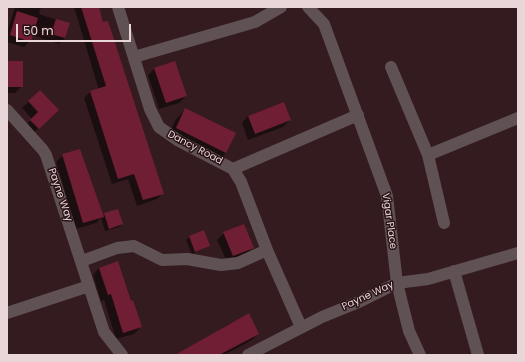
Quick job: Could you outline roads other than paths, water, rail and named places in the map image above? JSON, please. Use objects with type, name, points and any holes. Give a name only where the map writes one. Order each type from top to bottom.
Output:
[{"type":"street","name":"Dancy Road","points":[[118,7],[150,109],[159,127],[179,142],[233,169],[241,182],[267,250],[301,327]]},
{"type":"street","points":[[134,57],[255,22],[281,7]]},
{"type":"street","name":"Vigar Place","points":[[308,7],[324,24],[387,196],[397,283],[409,331],[420,355]]},
{"type":"street","points":[[391,67],[428,155],[444,223]]},
{"type":"street","name":"Payne Way","points":[[7,110],[46,155],[82,261],[104,332],[122,355]]},
{"type":"street","points":[[233,169],[358,115]]},
{"type":"street","points":[[428,155],[518,118]]},
{"type":"street","points":[[82,261],[117,248],[134,246],[162,260],[187,259],[221,265],[238,263],[267,250]]},
{"type":"street","name":"Payne Way","points":[[248,355],[263,352],[301,327],[397,283],[428,279],[518,254]]},
{"type":"street","points":[[454,271],[478,355]]},
{"type":"street","points":[[7,313],[90,286]]}]
